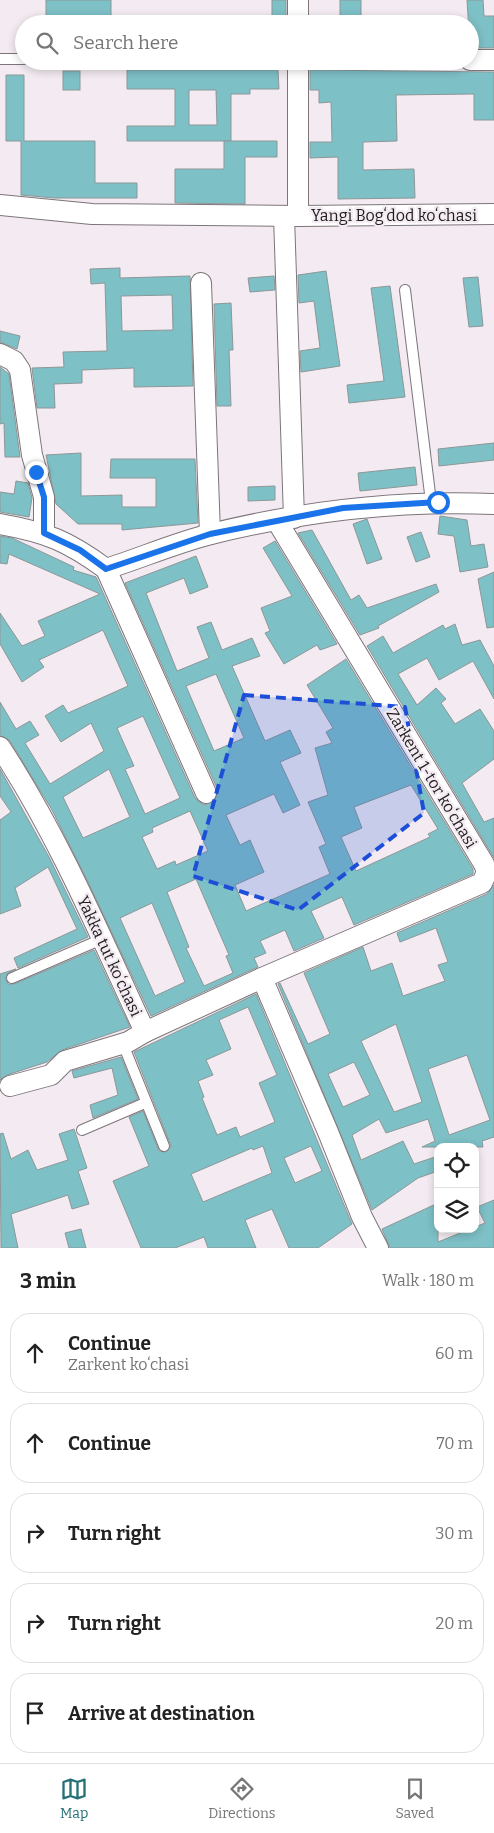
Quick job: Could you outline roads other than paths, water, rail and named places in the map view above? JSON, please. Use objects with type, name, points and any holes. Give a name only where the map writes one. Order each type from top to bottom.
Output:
[{"type":"street","points":[[298,0],[298,15]]},
{"type":"street","points":[[479,60],[494,60]]},
{"type":"street","name":"Yangi Bogʻdod koʻchasi","points":[[298,70],[291,216],[494,214]]},
{"type":"street","points":[[0,205],[92,214],[291,216],[286,520]]},
{"type":"street","points":[[201,283],[210,534]]},
{"type":"street","points":[[0,354],[14,362],[20,370],[32,455],[44,497],[44,533]]},
{"type":"street","points":[[106,569],[210,534],[343,508],[432,502],[494,504]]},
{"type":"street","name":"Zarkent 1-tor koʻchasi","points":[[262,978],[476,886],[482,883],[487,872],[286,520]]},
{"type":"street","points":[[0,524],[44,533],[80,550],[106,569],[206,793]]},
{"type":"street","name":"Yakka tut koʻchasi","points":[[0,748],[29,792],[59,846],[145,1032],[262,978]]},
{"type":"street","points":[[262,978],[362,1217],[378,1248]]},
{"type":"street","points":[[10,1086],[51,1075],[68,1059],[123,1044],[145,1032]]},
{"type":"lane","points":[[0,59],[15,59]]},
{"type":"lane","points":[[405,290],[432,502]]},
{"type":"lane","points":[[12,978],[102,939]]},
{"type":"lane","points":[[123,1044],[145,1103],[164,1146]]},
{"type":"lane","points":[[82,1130],[145,1103]]}]
